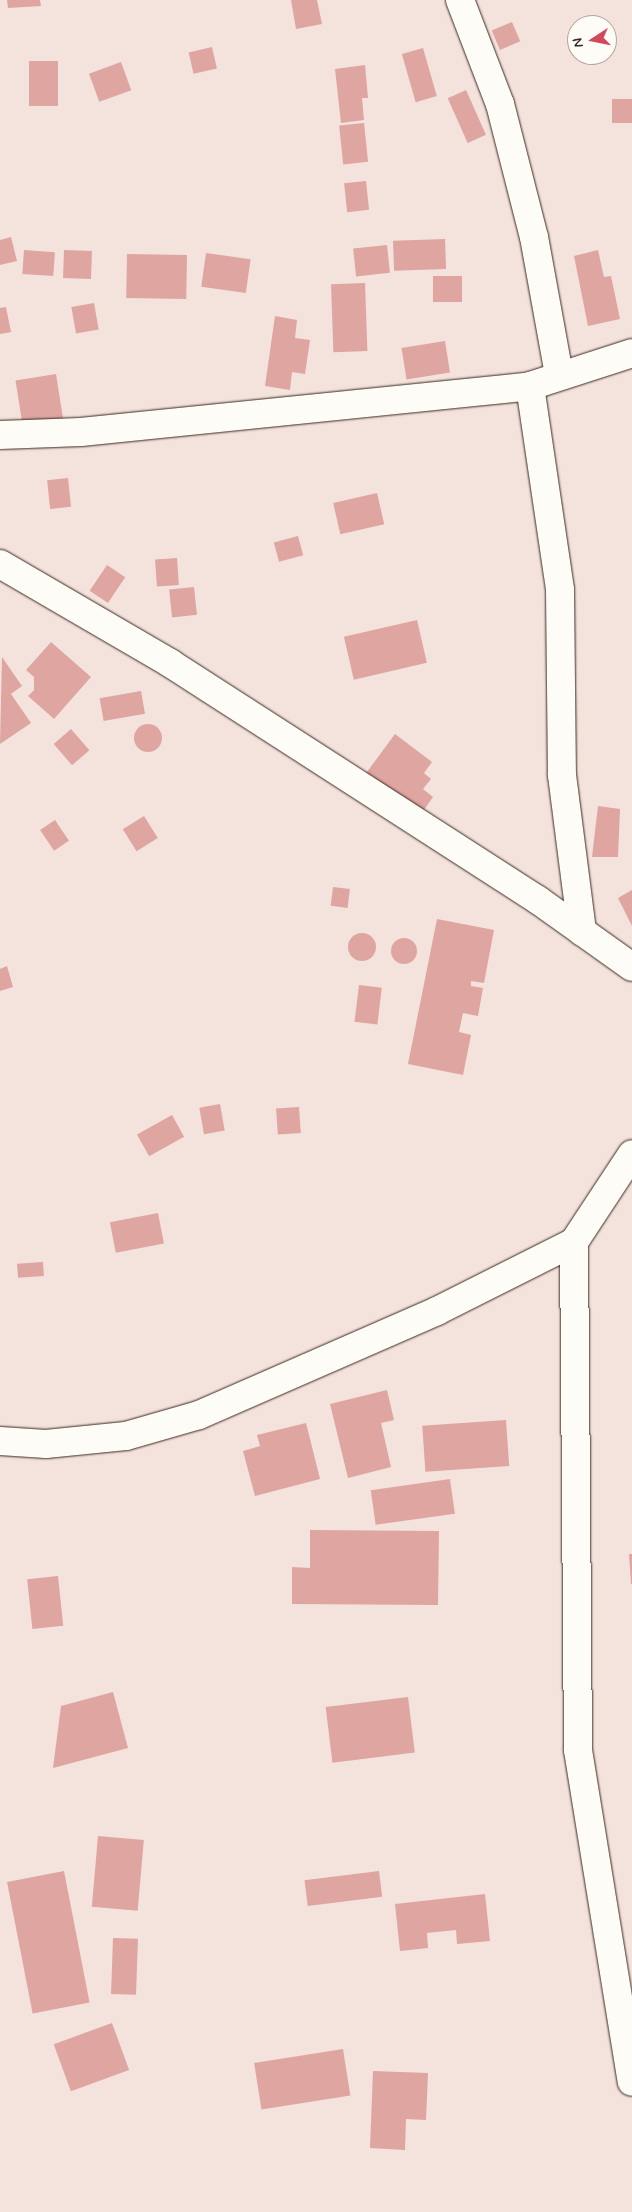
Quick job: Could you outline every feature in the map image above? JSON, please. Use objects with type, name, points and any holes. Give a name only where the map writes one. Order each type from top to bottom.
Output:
[{"type":"street","points":[[460,0],[500,104],[534,238],[559,375]]},
{"type":"street","points":[[0,435],[81,432],[530,386],[632,352]]},
{"type":"street","points":[[530,386],[560,590],[562,775],[582,932]]},
{"type":"street","points":[[0,564],[170,663],[582,932],[632,967]]},
{"type":"street","points":[[0,1440],[46,1444],[126,1436],[199,1415],[438,1311],[574,1242],[632,1154]]},
{"type":"street","points":[[574,1242],[578,1750],[632,2082]]},
{"type":"building","points":[[7,0],[40,0],[41,6],[8,8]]},
{"type":"building","points":[[291,0],[317,0],[322,24],[296,29]]},
{"type":"building","points":[[512,22],[520,41],[500,50],[492,31]]},
{"type":"building","points":[[212,47],[217,68],[194,74],[189,52]]},
{"type":"building","points":[[423,48],[437,96],[416,102],[402,54]]},
{"type":"building","points":[[29,61],[58,61],[58,106],[29,106]]},
{"type":"building","points":[[121,62],[131,90],[99,102],[89,74]]},
{"type":"building","points":[[365,65],[368,98],[362,98],[364,120],[341,123],[335,69]]},
{"type":"building","points":[[466,90],[486,135],[468,143],[448,98]]},
{"type":"building","points":[[612,99],[632,99],[632,123],[612,123]]},
{"type":"building","points":[[364,123],[368,162],[343,164],[339,126]]},
{"type":"building","points":[[366,181],[369,210],[347,212],[344,183]]},
{"type":"building","points":[[11,237],[17,261],[0,265],[0,240]]},
{"type":"building","points":[[445,239],[446,269],[394,271],[393,241]]},
{"type":"building","points":[[387,245],[390,273],[356,276],[353,249]]},
{"type":"building","points":[[24,250],[55,252],[53,276],[22,274]]},
{"type":"building","points":[[64,250],[92,251],[91,279],[63,278]]},
{"type":"building","points":[[598,250],[604,277],[611,276],[620,319],[588,326],[574,256]]},
{"type":"building","points":[[206,253],[251,259],[246,293],[201,287]]},
{"type":"building","points":[[127,254],[187,255],[186,299],[126,298]]},
{"type":"building","points":[[433,276],[462,276],[462,302],[433,302]]},
{"type":"building","points":[[365,283],[367,351],[333,352],[331,284]]},
{"type":"building","points":[[94,303],[99,330],[76,334],[71,307]]},
{"type":"building","points":[[6,307],[11,332],[0,334],[0,308]]},
{"type":"building","points":[[275,316],[297,320],[295,338],[310,340],[305,374],[292,372],[290,390],[265,386]]},
{"type":"building","points":[[445,341],[450,373],[407,379],[402,348]]},
{"type":"building","points":[[56,374],[63,419],[23,426],[16,380]]},
{"type":"building","points":[[68,478],[71,507],[50,509],[47,480]]},
{"type":"building","points":[[377,493],[384,524],[340,534],[333,503]]},
{"type":"building","points":[[298,536],[303,555],[279,562],[274,542]]},
{"type":"building","points":[[177,558],[179,585],[157,586],[155,560]]},
{"type":"building","points":[[107,565],[125,577],[108,603],[90,591]]},
{"type":"building","points":[[194,587],[197,615],[172,617],[169,590]]},
{"type":"building","points":[[417,620],[427,663],[354,680],[344,637]]},
{"type":"building","points":[[51,642],[91,677],[54,719],[28,696],[34,690],[34,677],[26,670]]},
{"type":"building","points":[[2,657],[22,686],[11,694],[31,723],[0,744]]},
{"type":"building","points":[[141,691],[145,714],[104,721],[100,698]]},
{"type":"building","points":[[148,724],[158,728],[162,738],[158,748],[148,752],[138,748],[134,738],[138,728]]},
{"type":"building","points":[[71,729],[89,750],[72,765],[54,744]]},
{"type":"building","points":[[395,734],[432,762],[424,773],[431,779],[423,789],[433,797],[419,817],[364,776]]},
{"type":"building","points":[[598,806],[620,809],[618,857],[592,857]]},
{"type":"building","points":[[144,816],[158,838],[137,851],[123,829]]},
{"type":"building","points":[[55,820],[69,841],[54,851],[40,830]]},
{"type":"building","points":[[333,887],[350,889],[348,908],[331,906]]},
{"type":"building","points":[[632,890],[632,926],[618,898]]},
{"type":"building","points":[[437,919],[494,930],[484,983],[471,981],[471,986],[483,988],[478,1016],[463,1013],[459,1032],[471,1035],[463,1075],[408,1064]]},
{"type":"building","points":[[362,933],[372,937],[376,947],[372,957],[362,961],[352,957],[348,947],[352,937]]},
{"type":"building","points":[[404,938],[413,942],[417,951],[413,960],[404,964],[395,960],[391,951],[395,942]]},
{"type":"building","points":[[7,966],[13,987],[0,991],[0,969]]},
{"type":"building","points":[[359,985],[382,988],[377,1025],[354,1022]]},
{"type":"building","points":[[220,1104],[225,1131],[204,1134],[199,1108]]},
{"type":"building","points":[[299,1107],[301,1133],[278,1135],[276,1109]]},
{"type":"building","points":[[172,1115],[184,1137],[149,1156],[137,1134]]},
{"type":"building","points":[[158,1213],[164,1243],[116,1253],[110,1222]]},
{"type":"building","points":[[43,1262],[44,1276],[18,1278],[17,1264]]},
{"type":"building","points":[[387,1390],[394,1420],[381,1423],[391,1467],[348,1478],[330,1404]]},
{"type":"building","points":[[506,1420],[509,1466],[425,1472],[422,1426]]},
{"type":"building","points":[[306,1423],[320,1479],[255,1496],[243,1451],[260,1446],[257,1435]]},
{"type":"building","points":[[450,1479],[455,1514],[376,1525],[371,1490]]},
{"type":"building","points":[[310,1530],[439,1531],[438,1605],[292,1604],[292,1567],[310,1568]]},
{"type":"building","points":[[629,1554],[632,1554],[632,1584],[631,1584]]},
{"type":"building","points":[[58,1576],[63,1626],[32,1629],[27,1579]]},
{"type":"building","points":[[113,1692],[128,1748],[53,1768],[61,1706]]},
{"type":"building","points":[[408,1697],[415,1753],[332,1763],[326,1707]]},
{"type":"building","points":[[98,1836],[144,1840],[138,1911],[92,1907]]},
{"type":"building","points":[[64,1871],[90,2003],[33,2014],[7,1882]]},
{"type":"building","points":[[379,1871],[382,1897],[308,1906],[305,1880]]},
{"type":"building","points":[[485,1894],[490,1941],[457,1944],[456,1930],[427,1933],[428,1948],[400,1951],[395,1904]]},
{"type":"building","points":[[113,1938],[138,1939],[136,1995],[111,1994]]},
{"type":"building","points":[[112,2023],[129,2070],[71,2091],[54,2044]]},
{"type":"building","points":[[343,2049],[350,2095],[261,2110],[254,2063]]},
{"type":"building","points":[[373,2071],[428,2073],[426,2120],[406,2119],[405,2150],[370,2148]]}]
